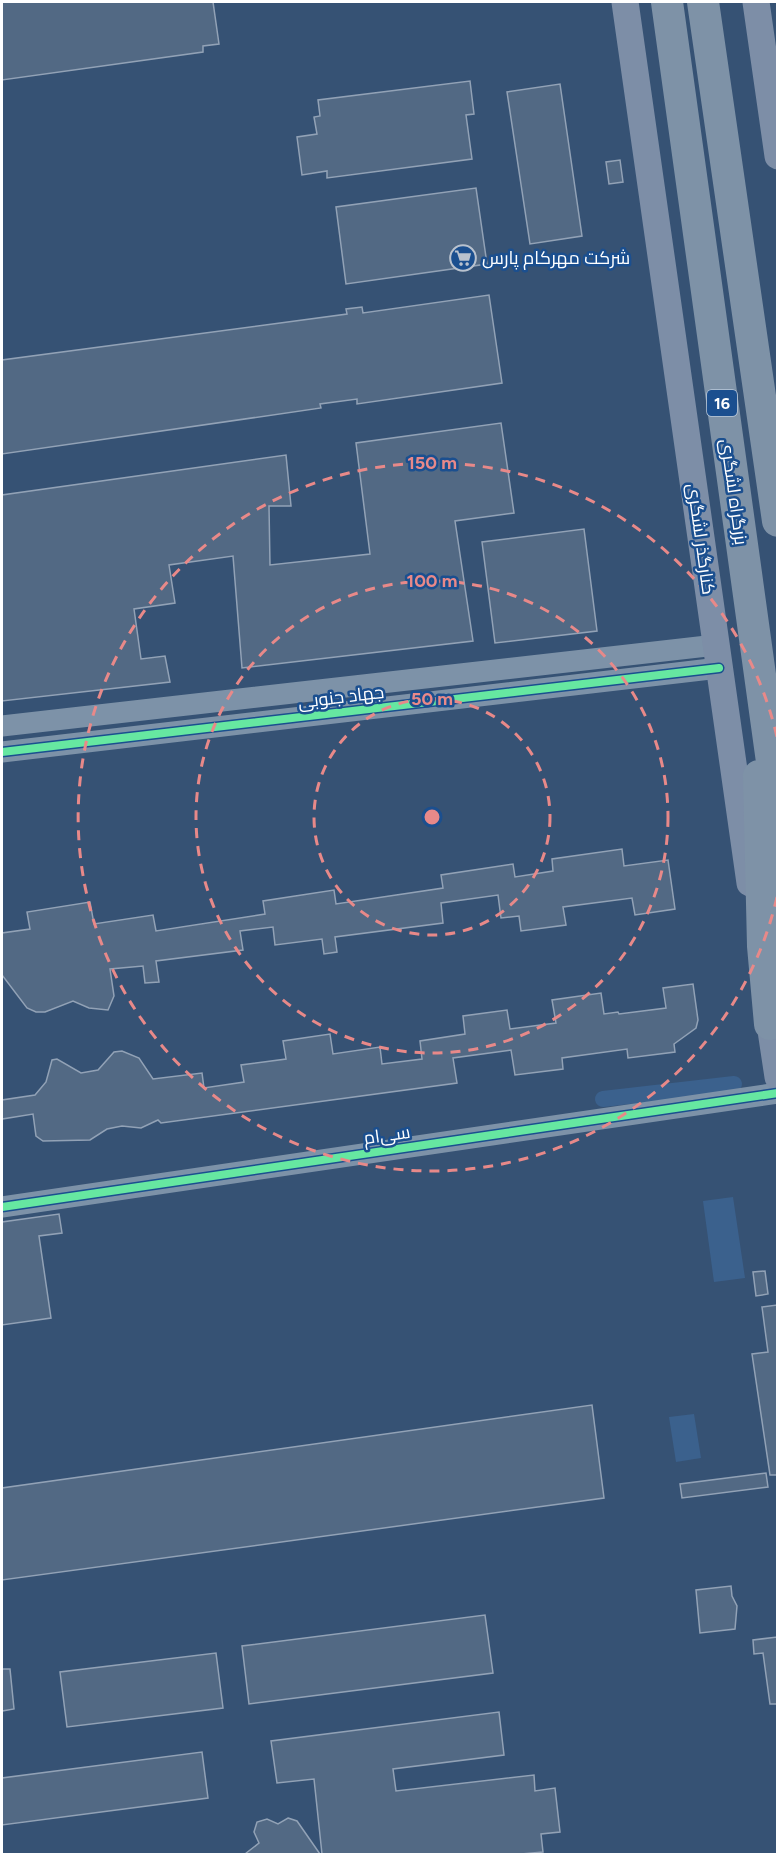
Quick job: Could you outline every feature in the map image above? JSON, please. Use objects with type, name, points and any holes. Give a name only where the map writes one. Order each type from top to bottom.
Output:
[{"type":"highway","name":"بزرگراه لشگری","points":[[668,2],[777,805]]},
{"type":"highway","name":"16","points":[[703,2],[777,521]]},
{"type":"highway","points":[[757,661],[763,946],[770,1024]]},
{"type":"main road","name":"کنارگذر لشگری","points":[[625,2],[777,1077]]},
{"type":"main road","points":[[756,2],[777,156]]},
{"type":"street","name":"جهاد جنوبی","points":[[2,726],[718,656]]},
{"type":"street","name":"جهاد جنوبی","points":[[2,752],[718,656]]},
{"type":"street","name":"سی‌ام","points":[[2,1207],[777,1093]]},
{"type":"water","points":[[733,1197],[745,1278],[714,1282],[703,1201]]},
{"type":"water","points":[[694,1414],[701,1458],[676,1462],[669,1417]]},
{"type":"building","points":[[2,2],[213,2],[219,44],[203,46],[203,52],[2,80]]},
{"type":"building","points":[[470,81],[474,114],[466,115],[472,159],[327,178],[327,171],[302,175],[297,137],[317,134],[314,117],[320,116],[318,100]]},
{"type":"building","points":[[560,84],[582,236],[530,244],[507,92]]},
{"type":"building","points":[[620,160],[623,182],[609,184],[606,162]]},
{"type":"building","points":[[476,188],[487,264],[346,284],[336,207]]},
{"type":"building","points":[[489,295],[502,383],[357,404],[357,399],[320,404],[321,408],[2,454],[2,360],[347,314],[346,309],[362,307],[363,313]]},
{"type":"building","points":[[501,423],[514,513],[455,521],[473,641],[242,668],[233,556],[169,565],[175,603],[134,609],[141,659],[165,656],[170,682],[2,701],[2,495],[286,455],[291,506],[269,506],[270,565],[370,554],[356,443]]},
{"type":"building","points":[[584,529],[597,631],[495,643],[482,542]]},
{"type":"building","points":[[622,849],[624,866],[668,860],[675,909],[635,915],[632,898],[563,907],[566,925],[521,931],[519,916],[501,918],[498,895],[441,903],[443,923],[335,937],[337,952],[324,954],[322,939],[275,945],[273,927],[240,931],[243,950],[156,961],[159,982],[145,983],[143,966],[110,969],[114,996],[108,1010],[89,1008],[73,1001],[45,1012],[36,1012],[27,1008],[2,975],[2,933],[30,929],[27,912],[90,902],[94,924],[153,915],[156,931],[265,914],[263,901],[334,890],[336,904],[443,888],[441,875],[513,864],[515,877],[553,871],[552,859]]},
{"type":"building","points":[[693,984],[698,1020],[696,1028],[674,1044],[675,1052],[628,1058],[627,1049],[562,1058],[563,1069],[515,1075],[511,1050],[453,1058],[457,1083],[161,1123],[158,1120],[141,1128],[122,1126],[107,1129],[90,1140],[43,1141],[36,1136],[33,1114],[2,1119],[2,1100],[35,1095],[46,1082],[52,1060],[57,1059],[81,1073],[98,1070],[114,1052],[122,1051],[139,1058],[153,1079],[202,1073],[204,1088],[244,1082],[241,1065],[286,1059],[283,1041],[330,1034],[333,1054],[380,1047],[382,1064],[422,1059],[420,1041],[465,1034],[463,1016],[507,1010],[510,1029],[556,1023],[552,1000],[601,993],[604,1014],[666,1008],[663,988]]},
{"type":"building","points":[[59,1214],[62,1233],[39,1236],[51,1318],[2,1325],[2,1222]]},
{"type":"building","points":[[765,1271],[768,1294],[756,1296],[753,1272]]},
{"type":"building","points":[[777,1305],[777,1475],[770,1475],[752,1354],[768,1352],[762,1307]]},
{"type":"building","points":[[592,1405],[604,1498],[2,1580],[2,1488]]},
{"type":"building","points":[[766,1473],[768,1487],[682,1498],[680,1484]]},
{"type":"building","points":[[731,1586],[732,1596],[737,1606],[735,1629],[700,1633],[696,1590]]},
{"type":"building","points":[[485,1615],[493,1673],[249,1704],[242,1646]]},
{"type":"building","points":[[777,1637],[777,1704],[770,1704],[763,1653],[754,1654],[753,1640]]},
{"type":"building","points":[[216,1653],[223,1708],[67,1727],[60,1672]]},
{"type":"building","points":[[2,1669],[10,1669],[14,1709],[2,1711]]},
{"type":"building","points":[[499,1712],[504,1755],[393,1769],[396,1791],[534,1775],[535,1791],[555,1788],[560,1832],[541,1834],[543,1852],[521,1854],[322,1854],[314,1779],[277,1783],[271,1741]]},
{"type":"building","points":[[202,1752],[208,1798],[2,1825],[2,1778]]},
{"type":"building","points":[[288,1818],[297,1821],[320,1854],[245,1854],[259,1843],[254,1832],[257,1822],[267,1819],[278,1824]]},
{"type":"waterway","points":[[603,1099],[734,1084]]},
{"type":"cycle path","points":[[2,752],[719,668]]},
{"type":"cycle path","points":[[2,1207],[778,1093]]},
{"type":"place","name":"شرکت مهرکام پارس","points":[[463,258]]}]
